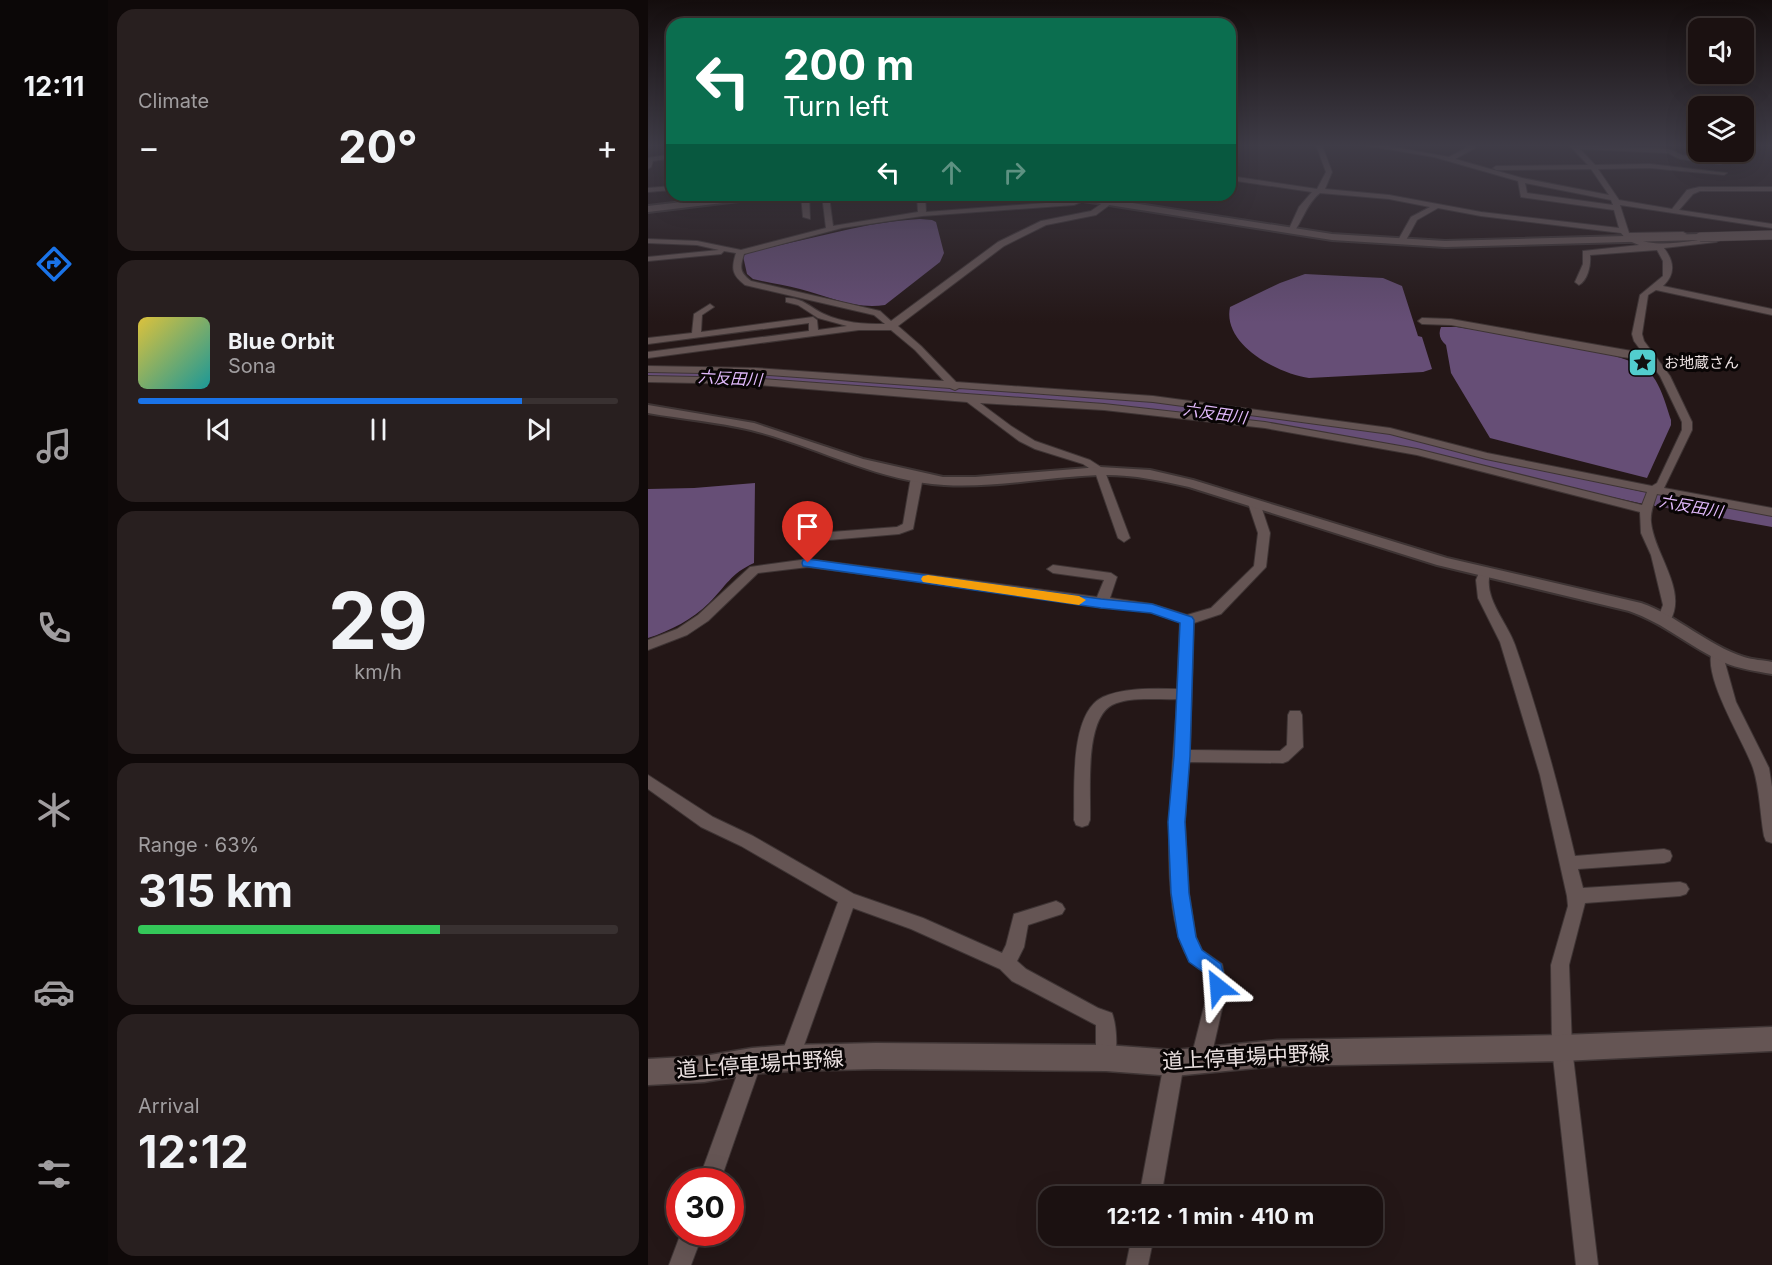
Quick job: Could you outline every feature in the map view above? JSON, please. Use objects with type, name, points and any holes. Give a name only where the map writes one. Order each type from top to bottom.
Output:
[{"type":"main road","name":"道上停車場中野線","points":[[648,1072],[704,1069],[752,1061],[876,1056],[1106,1058],[1174,1063],[1277,1053],[1562,1048],[1772,1039]]},
{"type":"street","points":[[648,209],[689,204]]},
{"type":"street","points":[[806,204],[807,217]]},
{"type":"street","points":[[826,204],[830,230]]},
{"type":"street","points":[[921,204],[922,214]]},
{"type":"street","points":[[648,259],[736,251],[830,230],[922,214],[994,206],[1046,204]]},
{"type":"street","points":[[893,327],[894,322],[1001,244],[1035,226],[1093,213],[1105,204]]},
{"type":"street","points":[[1121,204],[1332,237],[1445,244],[1627,235],[1772,232]]},
{"type":"street","points":[[1292,231],[1296,217],[1307,204]]},
{"type":"street","points":[[1428,204],[1627,235],[1700,237],[1772,232]]},
{"type":"street","points":[[1616,204],[1627,235],[1637,245],[1662,250],[1668,261],[1667,277],[1646,291],[1644,295],[1637,334],[1650,357],[1665,376],[1687,422],[1687,430],[1662,485],[1653,491],[1646,509],[1647,533],[1657,555],[1670,605],[1665,618]]},
{"type":"street","points":[[1628,204],[1772,226]]},
{"type":"street","points":[[1674,211],[1680,204]]},
{"type":"street","points":[[1401,242],[1414,219],[1437,206]]},
{"type":"street","points":[[1579,282],[1587,264],[1586,253],[1697,242],[1766,239],[1772,232]]},
{"type":"street","points":[[648,241],[697,243],[736,251]]},
{"type":"street","points":[[736,251],[738,275],[758,286],[877,313],[918,348],[953,386],[997,422],[1031,443],[1093,463],[1100,471],[1124,538]]},
{"type":"street","points":[[738,275],[730,280],[754,294],[801,303],[813,313],[859,327]]},
{"type":"street","points":[[1655,287],[1772,312]]},
{"type":"street","points":[[696,334],[698,314],[710,307]]},
{"type":"street","points":[[648,341],[813,320],[813,333]]},
{"type":"street","points":[[1422,321],[1451,322],[1622,354],[1650,357]]},
{"type":"street","points":[[648,356],[859,327],[893,327]]},
{"type":"street","points":[[648,369],[755,370],[1153,399],[1321,420],[1390,431],[1486,456],[1653,491],[1772,512]]},
{"type":"street","points":[[648,379],[747,381],[1114,408],[1276,426],[1417,452],[1646,509]]},
{"type":"street","points":[[648,408],[754,427],[858,462],[943,481],[975,482],[1100,471],[1150,474],[1193,484],[1484,573],[1635,607],[1665,618],[1740,662],[1772,668]]},
{"type":"street","points":[[805,538],[899,530],[909,526],[917,477]]},
{"type":"street","points":[[648,645],[682,632],[703,618],[754,570],[808,563],[858,568],[1101,604],[1152,608],[1187,620],[1216,611],[1260,567],[1264,533],[1254,503]]},
{"type":"street","points":[[1053,569],[1111,577],[1101,604]]},
{"type":"street","points":[[1484,573],[1482,580],[1485,598],[1507,642],[1548,775],[1576,896],[1577,906],[1560,965],[1562,1048],[1587,1265]]},
{"type":"street","points":[[1187,620],[1177,822],[1180,893],[1187,937],[1196,956],[1215,970],[1218,987],[1200,1062]]},
{"type":"street","points":[[1718,651],[1717,659],[1729,702],[1761,768],[1772,836]]},
{"type":"street","points":[[1082,820],[1087,730],[1092,714],[1098,706],[1123,697],[1184,694]]},
{"type":"street","points":[[1182,756],[1283,757],[1295,747],[1295,715]]},
{"type":"street","points":[[648,781],[707,822],[747,841],[848,899],[917,923],[1006,963],[1019,975],[1094,1016],[1105,1019],[1106,1058]]},
{"type":"street","points":[[1569,863],[1664,856]]},
{"type":"street","points":[[1576,896],[1680,889]]},
{"type":"street","points":[[790,1059],[848,899]]},
{"type":"street","points":[[1006,963],[1015,946],[1020,919],[1056,909]]},
{"type":"street","points":[[715,1168],[752,1061]]},
{"type":"street","points":[[1152,1186],[1174,1063]]},
{"type":"street","points":[[680,1265],[687,1246]]},
{"type":"street","points":[[1137,1265],[1141,1246]]},
{"type":"shaded area","points":[[920,219],[936,222],[944,253],[940,262],[885,305],[863,306],[842,302],[800,289],[753,279],[747,274],[743,256],[751,251],[877,224]]},
{"type":"shaded area","points":[[1305,274],[1383,278],[1402,286],[1418,336],[1422,337],[1432,369],[1423,372],[1309,378],[1283,371],[1255,355],[1235,334],[1230,321],[1230,307],[1280,283]]},
{"type":"shaded area","points":[[1441,327],[1457,327],[1585,349],[1632,362],[1647,370],[1656,380],[1671,425],[1647,478],[1490,438],[1451,373],[1446,345],[1440,337]]},
{"type":"shaded area","points":[[755,483],[754,563],[734,576],[696,614],[673,628],[648,638],[648,489]]},
{"type":"waterway","name":"六反田川","points":[[648,375],[734,376],[885,385],[1179,407],[1410,442],[1508,468],[1639,497],[1772,521]]},
{"type":"slow traffic","points":[[928,579],[1079,600]]},
{"type":"place","name":"お地蔵さん","points":[[1643,362]]},
{"type":"route","points":[[808,563],[858,568],[1101,604],[1152,608],[1187,620],[1177,822],[1180,893],[1187,937],[1196,956],[1215,970],[1218,987]]}]
